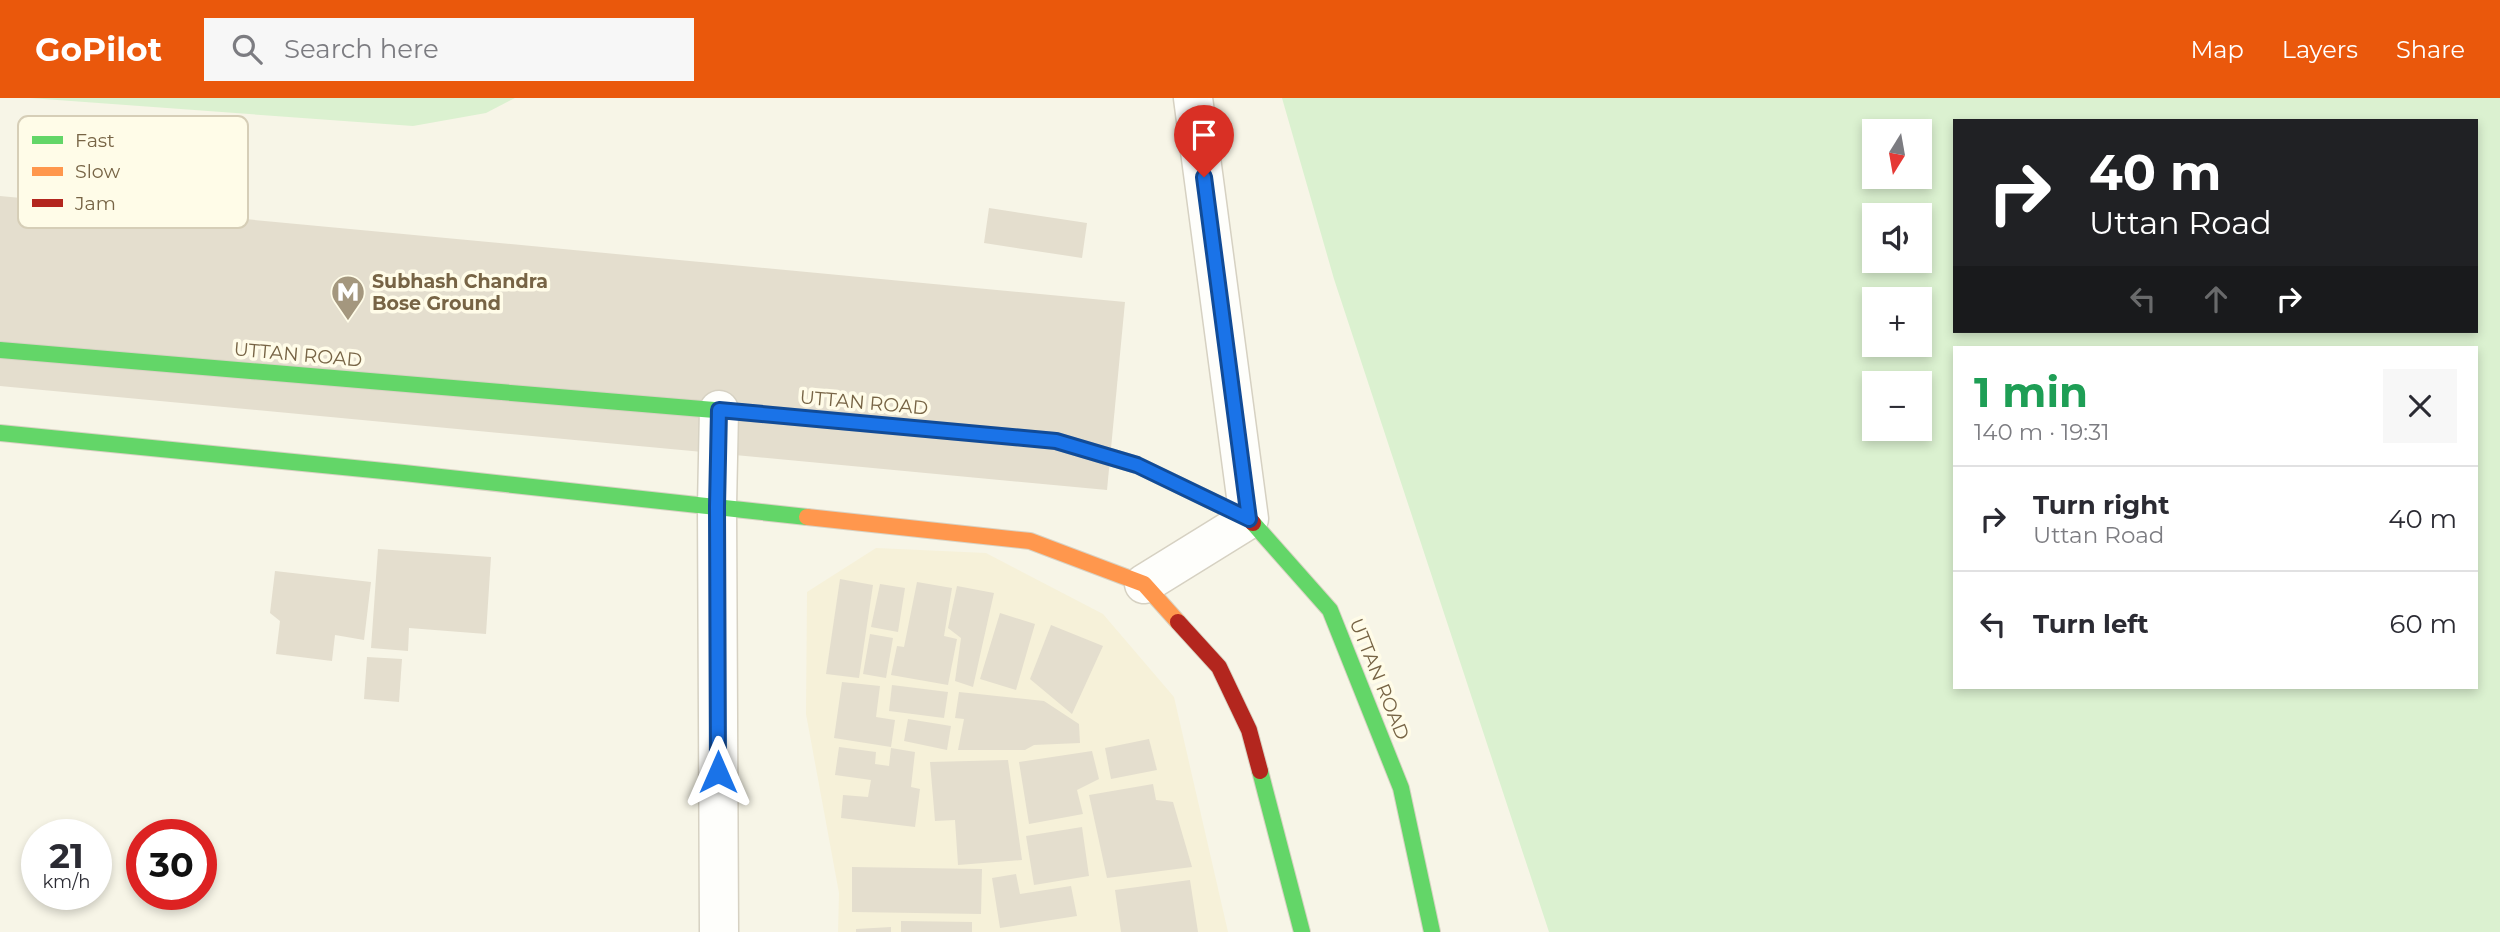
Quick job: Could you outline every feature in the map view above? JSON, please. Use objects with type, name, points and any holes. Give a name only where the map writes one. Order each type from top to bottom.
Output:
[{"type":"main road","name":"UTTAN ROAD","points":[[0,350],[1056,441],[1137,465],[1249,519],[1330,610],[1401,789],[1432,932]]},
{"type":"main road","points":[[2,438],[717,506],[1030,541],[1144,584],[1219,667],[1250,730],[1302,932]]},
{"type":"street","points":[[1144,584],[1249,519],[1193,98]]},
{"type":"street","points":[[719,410],[719,932]]},
{"type":"shaded area","points":[[876,548],[986,553],[1103,614],[1174,697],[1228,932],[838,932],[839,893],[806,714],[807,592]]},
{"type":"green space","points":[[30,98],[515,98],[486,113],[413,126]]},
{"type":"green space","points":[[1282,98],[2500,98],[2500,932],[1549,932],[1334,279]]},
{"type":"building","points":[[0,196],[18,198],[18,228],[248,228],[248,219],[1125,302],[1107,490],[0,386]]},
{"type":"building","points":[[989,208],[1087,223],[1082,258],[984,243]]},
{"type":"building","points":[[378,549],[491,557],[486,634],[409,628],[408,651],[371,648]]},
{"type":"building","points":[[275,571],[371,582],[364,640],[335,635],[332,661],[276,654],[280,621],[270,613]]},
{"type":"building","points":[[840,579],[873,585],[859,678],[826,674]]},
{"type":"building","points":[[917,582],[952,588],[944,636],[957,639],[948,685],[891,675],[897,646],[904,647]]},
{"type":"building","points":[[880,584],[905,588],[898,632],[871,627]]},
{"type":"building","points":[[957,586],[994,593],[973,687],[955,681],[961,638],[948,628]]},
{"type":"building","points":[[1000,613],[1035,624],[1016,690],[980,679]]},
{"type":"building","points":[[1051,625],[1103,646],[1072,714],[1030,679]]},
{"type":"building","points":[[870,634],[893,638],[886,678],[863,674]]},
{"type":"building","points":[[367,657],[402,659],[399,702],[364,699]]},
{"type":"building","points":[[842,682],[880,686],[876,717],[895,720],[891,747],[834,738]]},
{"type":"building","points":[[892,685],[948,692],[944,718],[889,711]]},
{"type":"building","points":[[959,692],[1044,701],[1079,724],[1080,743],[1034,745],[1025,750],[958,750],[964,719],[955,718]]},
{"type":"building","points":[[908,719],[951,726],[947,750],[904,741]]},
{"type":"building","points":[[1149,739],[1157,770],[1111,779],[1105,748]]},
{"type":"building","points":[[839,747],[876,752],[875,764],[889,766],[891,748],[915,752],[911,787],[920,789],[915,827],[841,818],[843,795],[868,797],[871,780],[835,775]]},
{"type":"building","points":[[1092,751],[1099,779],[1077,790],[1083,814],[1029,824],[1019,762]]},
{"type":"building","points":[[1008,760],[1022,860],[958,865],[955,820],[935,821],[930,762]]},
{"type":"building","points":[[1153,784],[1156,800],[1173,802],[1192,867],[1107,878],[1089,795]]},
{"type":"building","points":[[1082,827],[1089,876],[1034,885],[1026,836]]},
{"type":"building","points":[[852,867],[982,869],[981,914],[852,912]]},
{"type":"building","points":[[1016,874],[1020,894],[1071,886],[1077,916],[1000,928],[992,878]]},
{"type":"building","points":[[1190,880],[1198,932],[1121,932],[1115,890]]},
{"type":"building","points":[[901,921],[972,922],[972,932],[901,932]]},
{"type":"building","points":[[891,927],[891,932],[856,932],[856,929]]},
{"type":"traffic: fast","points":[[0,350],[762,414]]},
{"type":"traffic: fast","points":[[0,433],[807,517]]},
{"type":"traffic: fast","points":[[1253,523],[1330,610],[1401,788],[1432,932]]},
{"type":"traffic: fast","points":[[1260,771],[1302,932]]},
{"type":"traffic: slow","points":[[762,414],[1012,437]]},
{"type":"traffic: slow","points":[[807,517],[1030,541],[1144,584],[1178,622]]},
{"type":"traffic: jam","points":[[1012,437],[1056,441],[1137,465],[1253,523]]},
{"type":"traffic: jam","points":[[1178,622],[1219,667],[1249,730],[1260,771]]},
{"type":"place","name":"Subhash Chandra Bose Ground","points":[[348,322]]},
{"type":"route","points":[[718,772],[719,410],[1056,441],[1137,465],[1249,519],[1204,177]]}]
